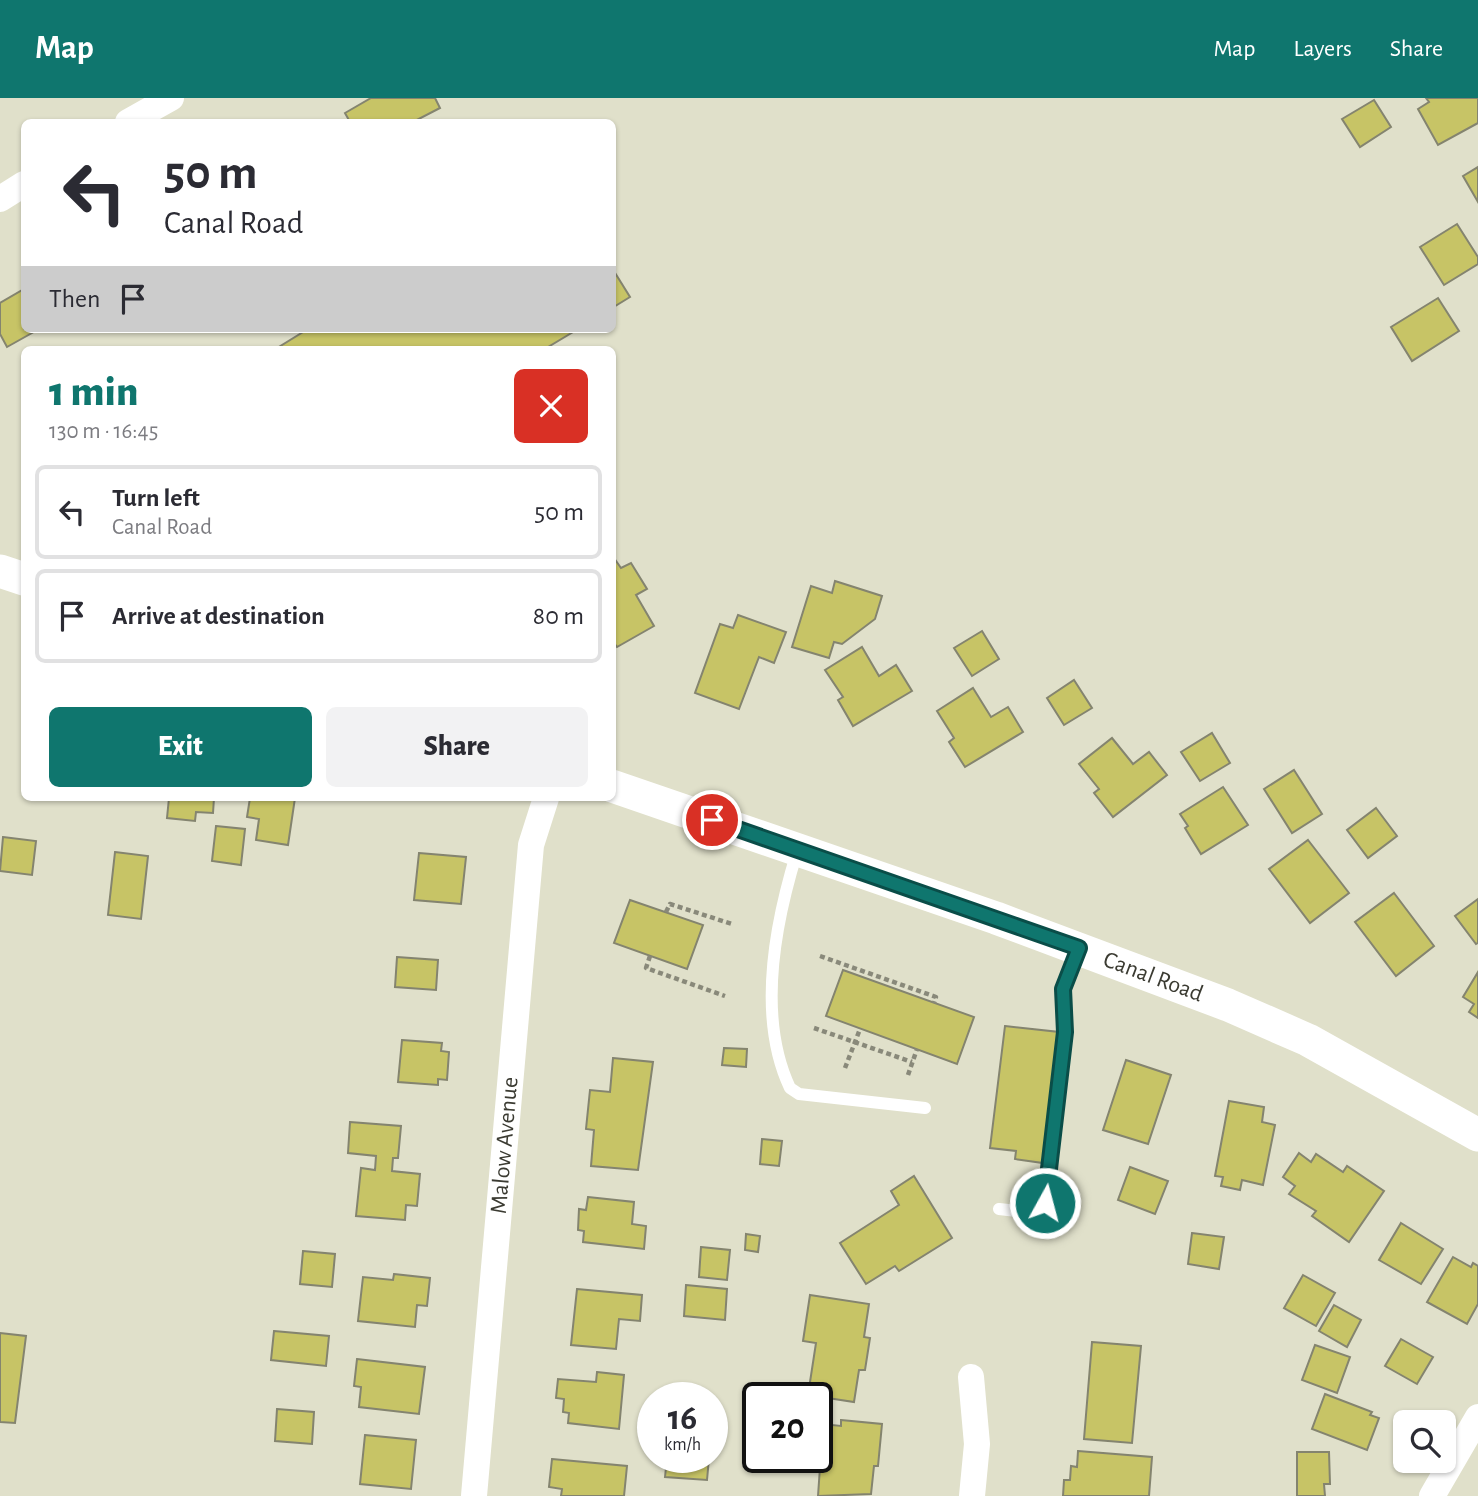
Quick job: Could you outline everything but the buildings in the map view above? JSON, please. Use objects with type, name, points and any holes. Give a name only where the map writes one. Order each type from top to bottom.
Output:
[{"type":"street","points":[[133,119],[171,98]]},
{"type":"street","points":[[0,200],[21,186]]},
{"type":"street","points":[[0,571],[21,578]]},
{"type":"street","name":"Canal Road","points":[[616,787],[1079,948],[1228,1005],[1296,1035],[1478,1135]]},
{"type":"street","name":"Malow Avenue","points":[[474,1496],[531,845],[545,801]]},
{"type":"street","points":[[971,1377],[977,1444],[972,1496]]},
{"type":"street","points":[[1432,1496],[1478,1417]]},
{"type":"lane","points":[[798,849],[782,901],[771,1014],[790,1088],[799,1094],[925,1108]]},
{"type":"lane","points":[[999,1209],[1035,1211],[1042,1209],[1045,1203],[1065,1032],[1063,989],[1079,948]]},
{"type":"path","points":[[666,912],[670,904],[732,924]]},
{"type":"path","points":[[650,956],[646,968],[725,996]]},
{"type":"path","points":[[820,956],[878,979],[936,997],[934,1003]]},
{"type":"path","points":[[814,1028],[912,1062]]},
{"type":"path","points":[[845,1068],[860,1029]]},
{"type":"path","points":[[908,1075],[917,1049]]},
{"type":"route","points":[[712,820],[1079,948],[1063,989],[1065,1032],[1045,1203]]}]
